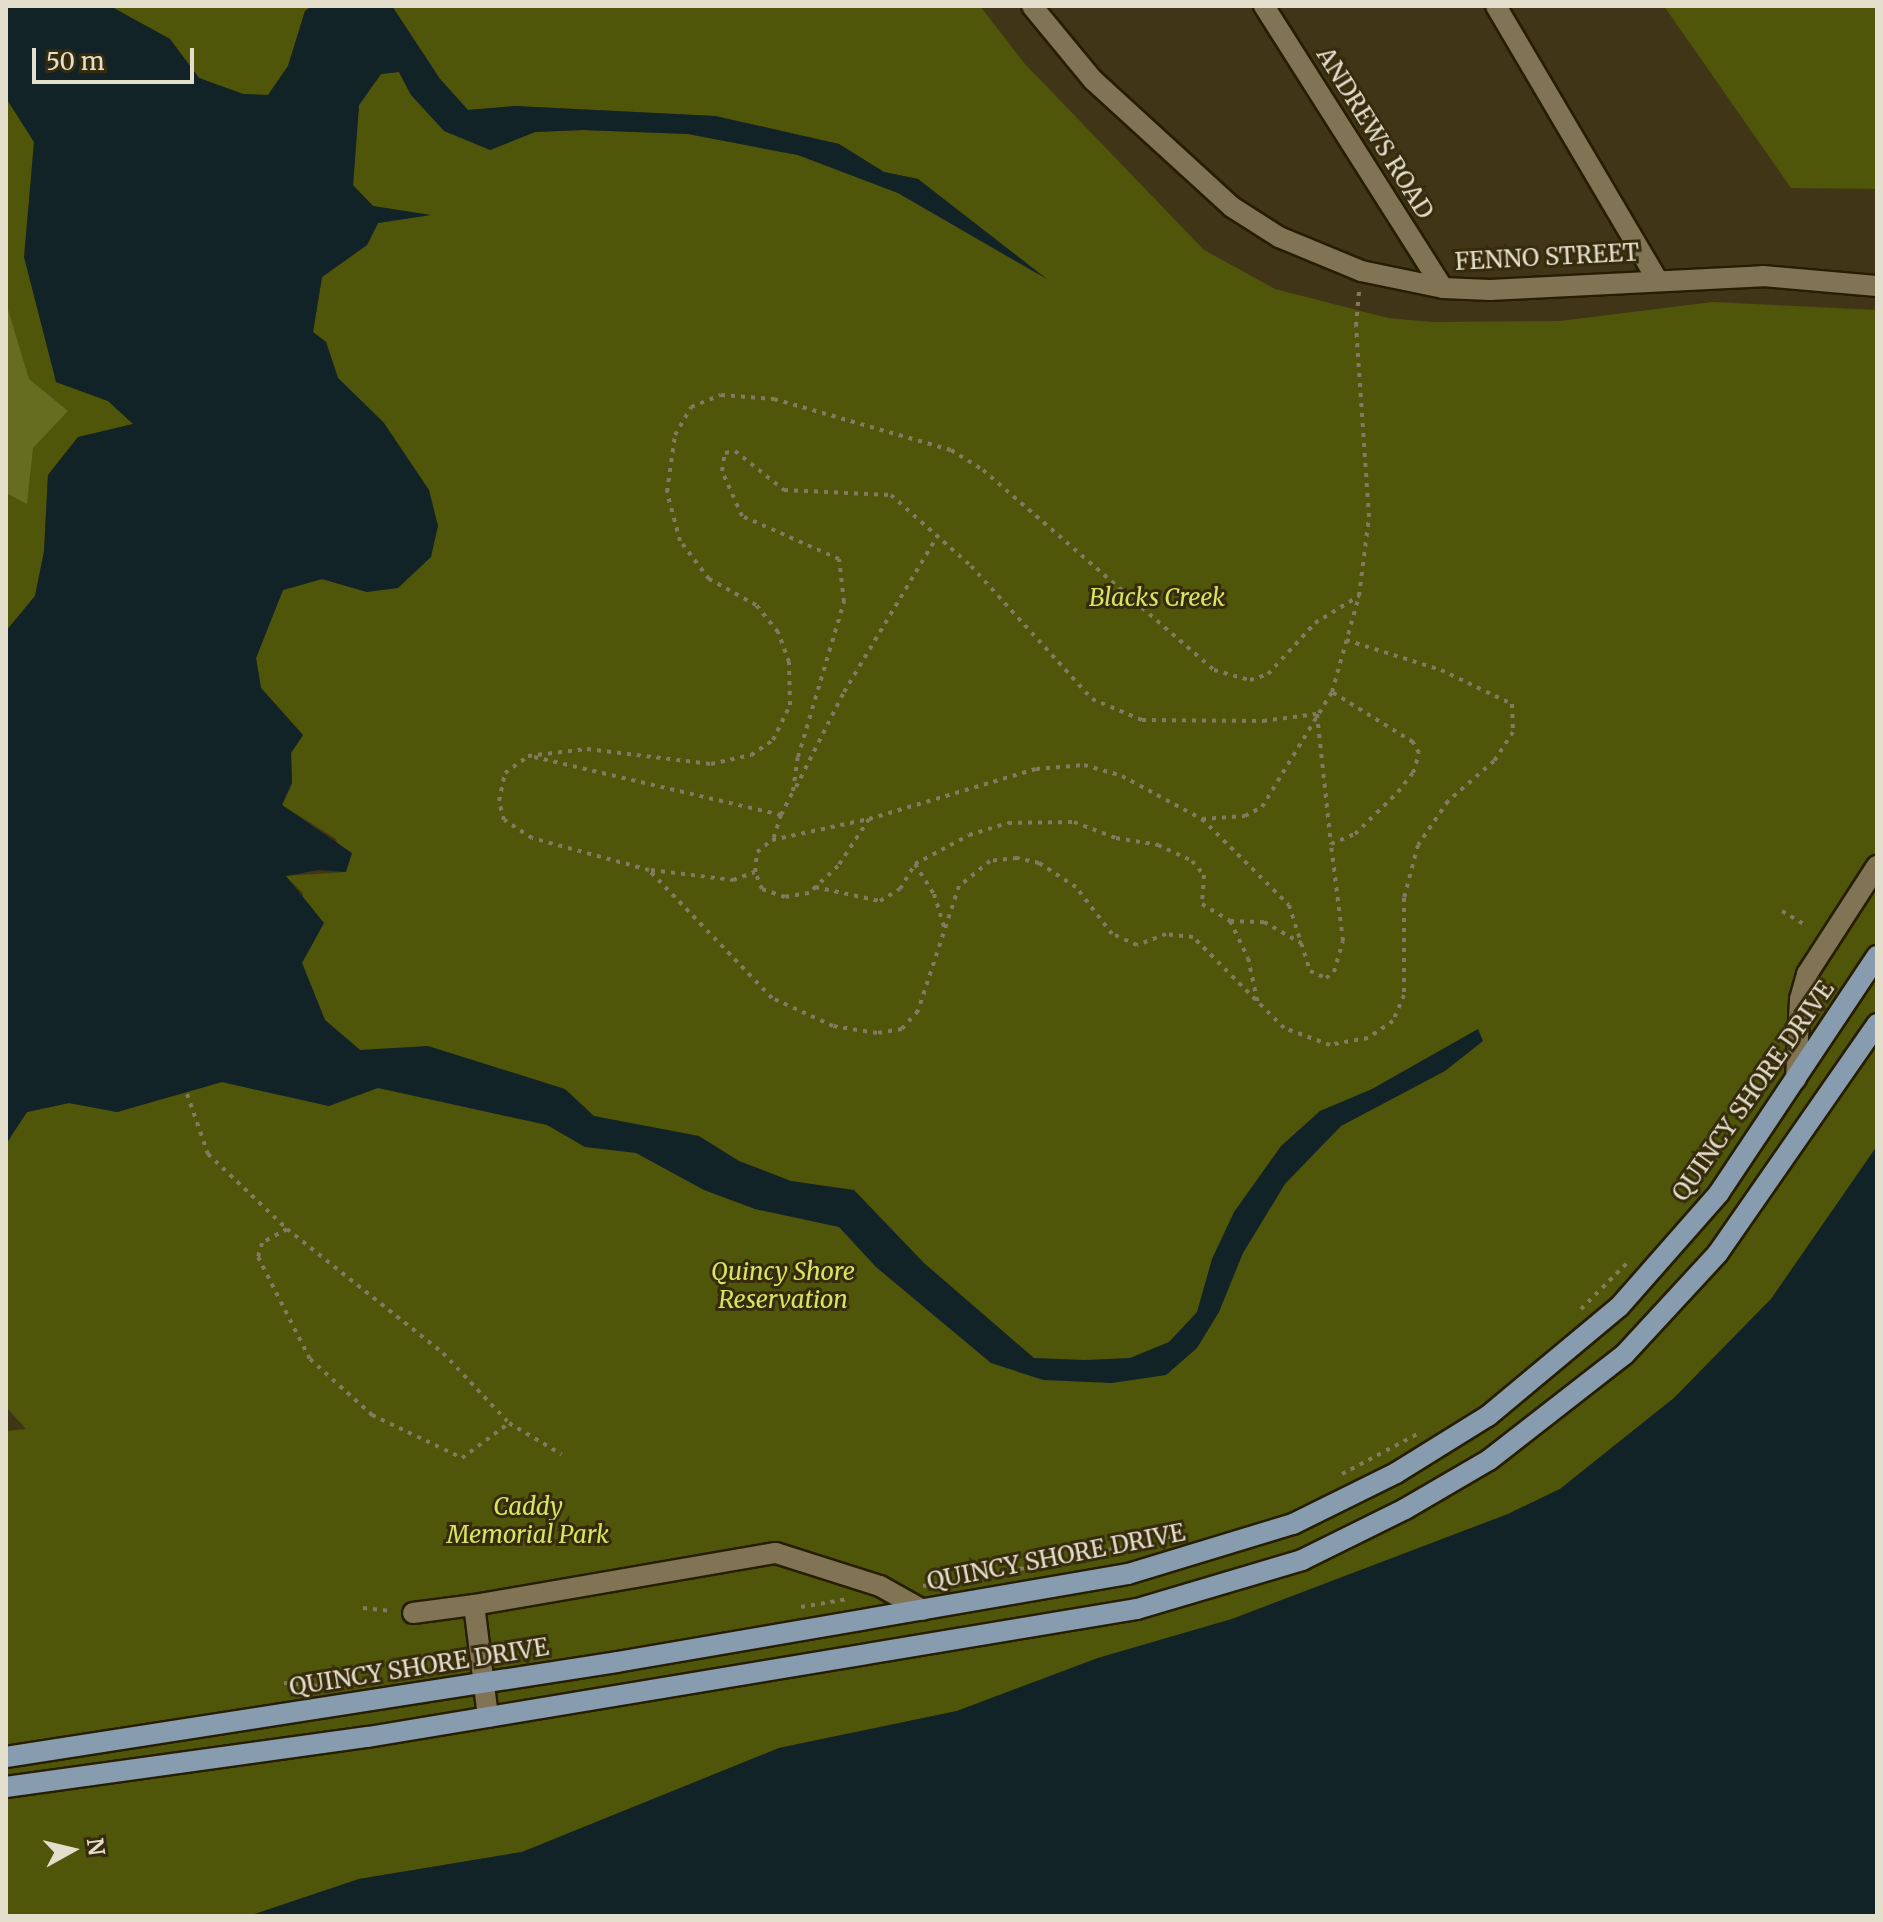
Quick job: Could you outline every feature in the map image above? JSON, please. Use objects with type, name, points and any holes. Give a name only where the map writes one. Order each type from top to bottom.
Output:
[{"type":"main road","name":"QUINCY SHORE DRIVE","points":[[6,1757],[484,1683],[923,1610],[1179,1562],[1293,1524],[1396,1473],[1531,1384],[1619,1307],[1719,1193],[1877,956]]},
{"type":"main road","points":[[6,1787],[488,1717],[1137,1609],[1261,1574],[1342,1541],[1489,1460],[1624,1355],[1718,1253],[1877,1024]]},
{"type":"street","name":"FENNO STREET","points":[[1032,6],[1093,80],[1232,207],[1279,237],[1361,271],[1443,288],[1763,276],[1877,286]]},
{"type":"street","name":"ANDREWS ROAD","points":[[1264,6],[1443,288]]},
{"type":"street","points":[[1496,6],[1656,278]]},
{"type":"street","points":[[1796,1079],[1800,999],[1807,974],[1877,866]]},
{"type":"street","points":[[413,1613],[776,1553],[889,1592],[923,1610]]},
{"type":"street","points":[[474,1605],[488,1717]]},
{"type":"path","points":[[1202,819],[1245,816],[1262,807],[1277,789],[1332,692],[1359,596],[1369,517],[1356,326],[1361,271]]},
{"type":"path","points":[[755,872],[733,880],[649,870],[532,838],[504,820],[499,801],[505,773],[528,756],[587,749],[711,764],[751,755],[773,740],[790,705],[789,662],[778,632],[756,605],[709,579],[680,541],[667,492],[675,435],[691,407],[721,395],[774,399],[951,450],[983,470],[1214,670],[1250,680],[1268,674],[1315,623],[1359,596]]},
{"type":"path","points":[[793,791],[798,757],[844,602],[839,559],[742,516],[722,471],[725,453],[735,451],[784,490],[891,495],[938,535],[1092,699],[1142,720],[1263,721],[1317,714]]},
{"type":"path","points":[[772,840],[781,815],[844,692],[938,535]]},
{"type":"path","points":[[649,870],[772,998],[833,1026],[877,1033],[902,1029],[918,1011],[959,886],[990,861],[1017,858],[1039,863],[1076,887],[1112,934],[1137,945],[1166,934],[1193,937],[1259,1007],[1284,1028],[1330,1045],[1368,1038],[1393,1021],[1404,995],[1404,898],[1418,845],[1448,801],[1494,761],[1513,732],[1512,704],[1441,670],[1346,640]]},
{"type":"path","points":[[1331,844],[1355,834],[1398,792],[1413,773],[1419,753],[1413,742],[1332,692]]},
{"type":"path","points":[[869,819],[838,866],[815,887],[785,897],[762,889],[755,872],[757,852],[772,840],[869,819],[1036,769],[1084,765],[1122,776],[1202,819],[1289,905],[1310,971],[1326,978],[1334,972],[1343,941],[1317,714]]},
{"type":"path","points":[[528,756],[781,815]]},
{"type":"path","points":[[815,887],[880,901],[900,889],[915,864],[969,835],[1008,823],[1074,822],[1116,838],[1158,845],[1192,861],[1204,875],[1202,904],[1230,921],[1264,922],[1302,943]]},
{"type":"path","points":[[915,864],[934,894],[945,930]]},
{"type":"path","points":[[1782,911],[1805,925]]},
{"type":"path","points":[[1230,921],[1248,958],[1259,1007]]},
{"type":"path","points":[[187,1094],[208,1154],[287,1229],[443,1353],[509,1423],[561,1454]]},
{"type":"path","points":[[287,1229],[262,1243],[258,1257],[310,1359],[372,1415],[462,1458],[509,1423]]},
{"type":"path","points":[[1576,1314],[1638,1252]]},
{"type":"path","points":[[1332,1480],[1421,1433]]},
{"type":"path","points":[[1003,1573],[1175,1536]]},
{"type":"path","points":[[795,1608],[959,1580]]},
{"type":"path","points":[[363,1608],[413,1613]]},
{"type":"path","points":[[284,1683],[332,1685]]},
{"type":"green space","points":[[110,6],[312,6],[305,11],[288,66],[268,95],[243,94],[199,78],[170,39]]},
{"type":"green space","name":"Quincy Shore Reservation","points":[[392,6],[980,6],[1025,64],[1204,250],[1275,289],[1388,318],[1432,322],[1560,321],[1713,302],[1877,310],[1877,1146],[1771,1299],[1674,1398],[1560,1489],[1508,1514],[1232,1619],[1098,1658],[957,1711],[779,1748],[522,1852],[359,1879],[249,1916],[6,1916],[6,1431],[26,1429],[6,1407],[6,1144],[27,1112],[69,1103],[117,1112],[222,1082],[329,1106],[360,1050],[325,1020],[302,963],[303,893],[285,876],[346,872],[336,839],[282,805],[292,783],[291,753],[303,735],[261,688],[256,658],[283,590],[322,579],[367,592],[384,423],[338,378],[326,342],[313,332],[322,277],[367,245],[378,223],[428,215],[373,206],[353,186],[359,105],[381,74],[399,72],[411,95],[490,150],[535,132],[583,130],[688,134],[798,155],[898,193],[1039,275],[918,179],[884,172],[839,144],[715,116],[515,106],[468,110],[440,79]]},
{"type":"green space","points":[[1664,6],[1877,6],[1877,189],[1791,188]]},
{"type":"green space","points":[[6,98],[34,142],[32,170],[56,382],[108,401],[134,424],[78,437],[48,475],[44,551],[35,596],[6,631]]},
{"type":"green space","points":[[6,303],[29,379],[68,411],[33,448],[27,504],[6,493]]},
{"type":"shaded area","points":[[6,6],[110,6],[170,39],[199,78],[243,94],[268,95],[288,66],[305,11],[312,6],[392,6],[440,79],[468,110],[515,106],[715,116],[839,144],[884,172],[918,179],[1047,279],[898,193],[798,155],[688,134],[583,130],[535,132],[490,150],[444,131],[411,95],[399,72],[381,74],[359,105],[353,185],[373,206],[431,215],[378,223],[367,245],[322,277],[313,332],[326,342],[338,378],[384,423],[429,490],[438,526],[431,557],[398,588],[367,592],[322,579],[283,590],[256,658],[261,688],[303,735],[291,753],[292,783],[282,805],[352,853],[346,872],[319,870],[286,876],[324,923],[302,963],[325,1020],[360,1050],[428,1046],[565,1089],[594,1116],[699,1136],[739,1161],[791,1181],[854,1190],[924,1263],[1034,1358],[1085,1360],[1130,1358],[1169,1342],[1197,1312],[1212,1259],[1234,1212],[1281,1146],[1320,1111],[1372,1089],[1478,1029],[1483,1041],[1445,1071],[1341,1126],[1285,1184],[1243,1253],[1219,1312],[1197,1348],[1166,1375],[1112,1383],[1043,1380],[991,1363],[876,1267],[839,1227],[755,1209],[704,1190],[636,1153],[585,1147],[547,1125],[378,1088],[329,1106],[222,1082],[117,1112],[69,1103],[27,1112],[6,1144],[6,631],[35,596],[44,551],[48,475],[78,437],[133,424],[108,401],[56,382],[24,257],[34,142],[6,98]]},
{"type":"shaded area","points":[[1877,1146],[1877,1916],[249,1916],[359,1879],[522,1852],[779,1748],[957,1711],[1098,1658],[1232,1619],[1508,1514],[1560,1489],[1674,1398],[1771,1299]]},
{"type":"park label","name":"Blacks Creek","points":[[1157,598]]},
{"type":"park label","name":"Caddy Memorial Park","points":[[528,1521]]}]
